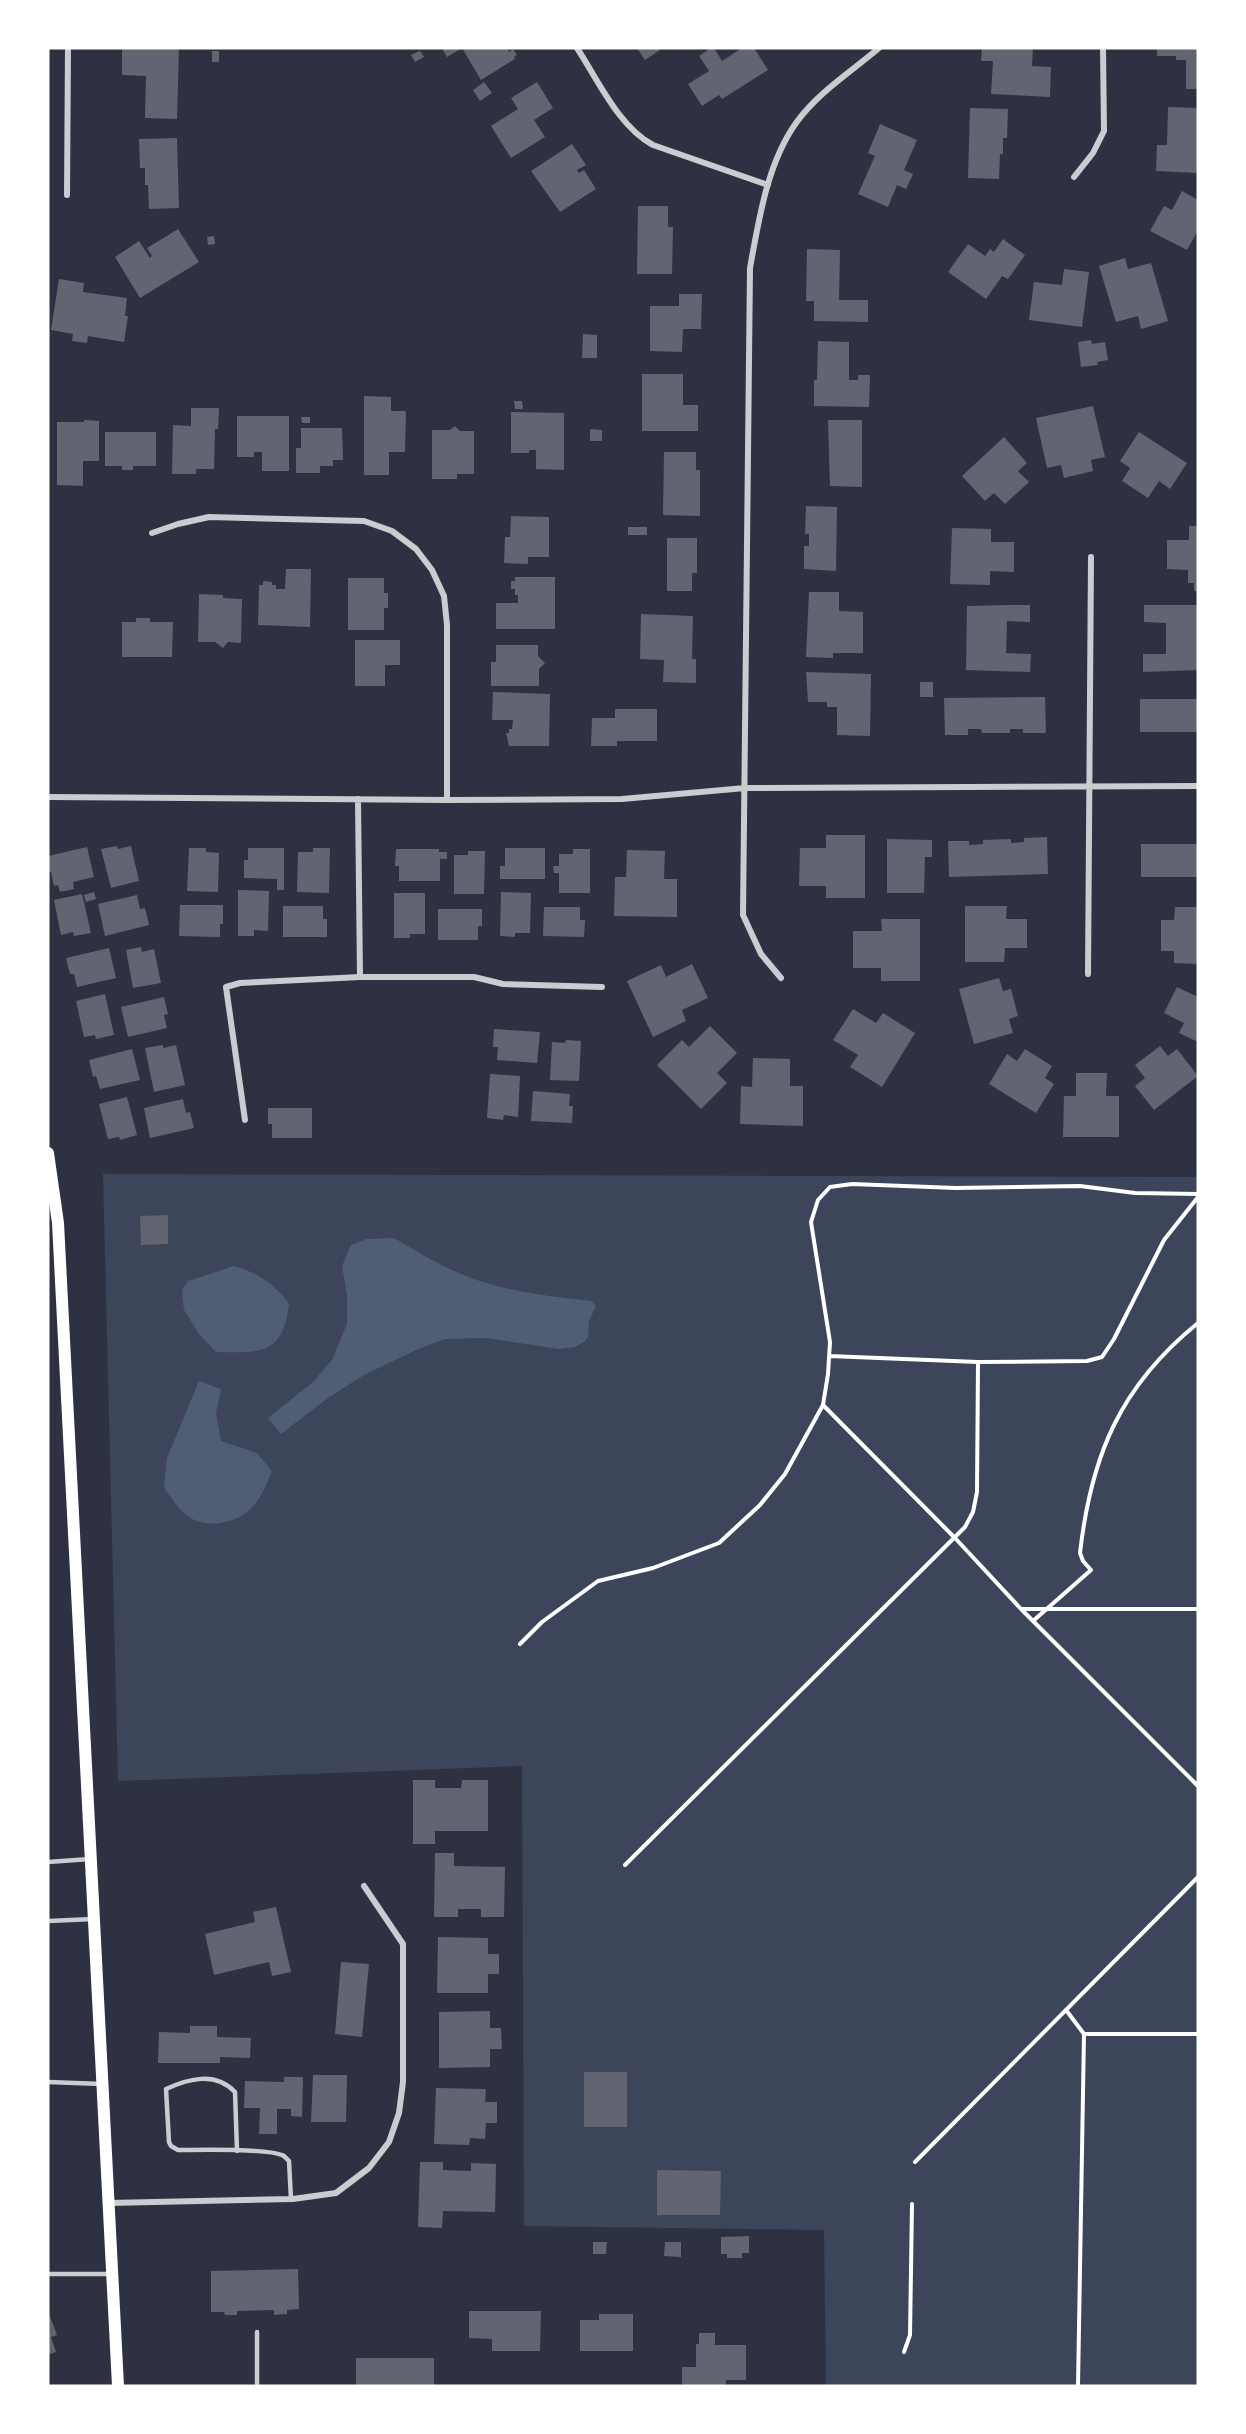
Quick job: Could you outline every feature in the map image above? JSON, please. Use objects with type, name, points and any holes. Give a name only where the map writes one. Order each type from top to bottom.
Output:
[{"type":"main road","points":[[48,1153],[58,1223],[118,2386]]},
{"type":"street","points":[[67,195],[68,48]]},
{"type":"street","points":[[577,48],[627,125],[639,137],[653,145],[768,185]]},
{"type":"street","points":[[782,978],[761,954],[743,915],[750,268],[768,185],[780,151],[797,122],[824,94],[879,48]]},
{"type":"street","points":[[1074,177],[1093,153],[1104,131],[1103,48]]},
{"type":"street","points":[[152,533],[209,517],[364,521],[392,531],[416,549],[432,570],[444,596],[447,625],[447,800]]},
{"type":"street","points":[[1088,974],[1091,557]]},
{"type":"street","points":[[48,797],[622,799],[745,788],[1198,786]]},
{"type":"street","points":[[358,799],[360,977]]},
{"type":"street","points":[[245,1120],[226,987],[240,983],[360,977],[474,977],[503,984],[602,987]]},
{"type":"street","points":[[108,2203],[291,2199],[336,2193],[369,2168],[389,2142],[399,2113],[403,2082],[403,1944],[364,1886]]},
{"type":"lane","points":[[48,1862],[91,1859]]},
{"type":"lane","points":[[48,1921],[94,1919]]},
{"type":"lane","points":[[237,2151],[235,2092],[231,2088],[221,2083],[197,2078],[166,2089],[171,2146],[178,2150],[269,2152],[283,2155],[289,2161],[291,2199]]},
{"type":"lane","points":[[48,2082],[102,2084]]},
{"type":"lane","points":[[48,2274],[112,2274]]},
{"type":"lane","points":[[257,2332],[257,2386]]},
{"type":"path","points":[[520,1644],[542,1622],[598,1581],[653,1568],[719,1543],[742,1524],[785,1474],[823,1405],[830,1342],[811,1222],[818,1200],[830,1186],[852,1184],[956,1188],[1080,1186],[1198,1196]]},
{"type":"path","points":[[829,1356],[978,1362],[1087,1361],[1102,1357],[1114,1339],[1164,1240],[1198,1196]]},
{"type":"path","points":[[1033,1621],[1091,1570],[1083,1561],[1080,1553],[1090,1485],[1100,1454],[1116,1421],[1146,1374],[1163,1354],[1198,1323]]},
{"type":"path","points":[[626,1865],[965,1527],[973,1512],[977,1492],[978,1362]]},
{"type":"path","points":[[823,1405],[955,1538],[1021,1609],[1198,1786]]},
{"type":"path","points":[[1021,1609],[1045,1611],[1198,1609]]},
{"type":"path","points":[[915,2162],[1198,1877]]},
{"type":"path","points":[[1066,2010],[1084,2034],[1078,2386]]},
{"type":"path","points":[[1084,2034],[1198,2034]]},
{"type":"path","points":[[904,2352],[910,2335],[912,2204]]},
{"type":"shaded area","points":[[103,1174],[1198,1177],[1198,2386],[826,2386],[824,2230],[524,2226],[522,1766],[118,1781]]},
{"type":"shaded area","points":[[394,1238],[444,1266],[477,1280],[533,1294],[591,1301],[596,1306],[589,1321],[588,1337],[575,1347],[559,1349],[486,1338],[445,1339],[364,1375],[328,1398],[281,1434],[268,1418],[313,1382],[332,1360],[347,1324],[347,1295],[342,1266],[351,1245],[367,1239]]},
{"type":"shaded area","points":[[234,1266],[265,1280],[278,1290],[289,1304],[281,1333],[267,1348],[246,1352],[216,1352],[199,1334],[184,1310],[182,1290],[188,1281]]},
{"type":"shaded area","points":[[199,1381],[221,1389],[216,1413],[221,1441],[257,1453],[272,1471],[252,1508],[233,1520],[216,1524],[192,1519],[179,1508],[164,1488],[167,1458]]},
{"type":"building","points":[[122,48],[179,49],[177,119],[145,118],[146,76],[122,75]]},
{"type":"building","points":[[442,48],[462,48],[447,57]]},
{"type":"building","points":[[462,48],[507,48],[509,52],[513,49],[517,55],[515,59],[481,80]]},
{"type":"building","points":[[637,48],[663,48],[645,60]]},
{"type":"building","points":[[714,48],[722,61],[742,48],[754,48],[768,70],[722,99],[719,95],[702,106],[688,84],[709,71],[699,56]]},
{"type":"building","points":[[982,48],[1033,48],[1032,66],[1051,67],[1050,97],[991,94],[993,61],[981,61]]},
{"type":"building","points":[[1157,48],[1198,48],[1198,89],[1186,89],[1186,60],[1176,60],[1176,56],[1157,56]]},
{"type":"building","points":[[212,51],[219,51],[219,62],[212,62]]},
{"type":"building","points":[[420,51],[424,57],[415,62],[411,55]]},
{"type":"building","points":[[484,82],[492,93],[480,101],[473,90]]},
{"type":"building","points":[[537,82],[553,108],[534,120],[545,137],[511,158],[491,126],[518,109],[511,98]]},
{"type":"building","points":[[1168,107],[1198,108],[1198,173],[1156,171],[1157,145],[1167,145]]},
{"type":"building","points":[[970,108],[1008,109],[1007,138],[1003,138],[999,179],[968,178]]},
{"type":"building","points":[[880,124],[917,140],[904,170],[913,174],[906,189],[897,185],[888,207],[858,194],[875,156],[868,153]]},
{"type":"building","points":[[177,138],[179,208],[149,209],[145,168],[140,168],[139,139]]},
{"type":"building","points":[[572,144],[586,165],[577,170],[579,173],[584,170],[596,189],[560,212],[531,171]]},
{"type":"building","points":[[1182,191],[1198,200],[1198,230],[1187,250],[1150,231],[1164,206],[1172,210]]},
{"type":"building","points":[[638,206],[668,206],[668,227],[673,227],[672,274],[637,274]]},
{"type":"building","points":[[178,229],[199,262],[140,298],[115,257],[139,241],[150,258],[152,256],[147,248]]},
{"type":"building","points":[[214,236],[215,244],[208,245],[207,237]]},
{"type":"building","points":[[1003,239],[1025,255],[1008,279],[1002,276],[986,299],[948,272],[968,244],[985,256],[990,249],[994,252]]},
{"type":"building","points":[[807,249],[840,250],[839,300],[868,300],[868,322],[814,321],[814,301],[806,301]]},
{"type":"building","points":[[1125,258],[1128,269],[1151,263],[1168,321],[1141,329],[1138,316],[1116,322],[1099,266]]},
{"type":"building","points":[[1064,269],[1089,272],[1082,327],[1029,320],[1034,282],[1062,285]]},
{"type":"building","points":[[59,279],[84,283],[83,292],[127,298],[125,316],[128,316],[124,342],[88,336],[87,343],[72,341],[73,334],[51,330]]},
{"type":"building","points":[[679,294],[702,294],[701,329],[683,329],[682,352],[650,351],[650,306],[679,306]]},
{"type":"building","points":[[583,334],[597,335],[597,358],[582,358]]},
{"type":"building","points":[[1091,340],[1092,344],[1105,342],[1108,360],[1097,362],[1098,365],[1081,367],[1078,342]]},
{"type":"building","points":[[818,341],[849,342],[849,380],[858,380],[858,375],[870,375],[869,407],[814,406]]},
{"type":"building","points":[[642,374],[683,374],[683,405],[698,405],[698,431],[642,431]]},
{"type":"building","points":[[364,396],[391,397],[391,411],[406,411],[405,452],[389,452],[389,475],[364,475]]},
{"type":"building","points":[[514,401],[522,401],[523,409],[515,409]]},
{"type":"building","points":[[1093,406],[1105,457],[1091,460],[1093,471],[1064,478],[1061,465],[1047,468],[1036,418]]},
{"type":"building","points":[[191,408],[219,408],[218,429],[215,429],[214,469],[196,469],[196,474],[172,474],[173,425],[191,426]]},
{"type":"building","points":[[511,412],[564,413],[564,470],[536,469],[536,450],[529,450],[529,453],[511,453]]},
{"type":"building","points":[[237,416],[289,416],[289,471],[262,471],[262,452],[254,452],[254,457],[237,457]]},
{"type":"building","points":[[301,417],[310,417],[310,423],[302,423]]},
{"type":"building","points":[[84,420],[99,421],[99,461],[83,461],[83,486],[57,485],[57,422],[84,422]]},
{"type":"building","points":[[828,420],[862,420],[862,487],[830,486]]},
{"type":"building","points":[[455,426],[460,431],[474,431],[474,474],[457,474],[457,479],[432,479],[432,430],[450,430]]},
{"type":"building","points":[[301,428],[342,428],[343,460],[333,460],[333,466],[320,466],[320,473],[296,473],[296,448],[301,448]]},
{"type":"building","points":[[590,429],[602,430],[602,441],[590,441]]},
{"type":"building","points":[[105,432],[156,432],[156,466],[133,466],[133,470],[122,470],[122,466],[105,466]]},
{"type":"building","points":[[1139,432],[1187,463],[1170,489],[1159,481],[1148,498],[1122,481],[1130,468],[1120,461]]},
{"type":"building","points":[[1004,437],[1027,463],[1018,471],[1029,482],[1005,504],[994,493],[985,501],[962,476]]},
{"type":"building","points":[[664,452],[696,452],[696,470],[700,470],[700,516],[663,515]]},
{"type":"building","points":[[806,506],[837,507],[836,571],[804,569],[804,546],[809,546],[809,534],[805,534]]},
{"type":"building","points":[[511,516],[549,517],[549,557],[528,557],[528,564],[504,563],[505,537],[510,537]]},
{"type":"building","points":[[1189,526],[1198,526],[1198,591],[1194,591],[1194,583],[1188,583],[1188,570],[1167,569],[1167,540],[1189,540]]},
{"type":"building","points":[[628,527],[647,527],[647,535],[628,535]]},
{"type":"building","points":[[952,528],[991,529],[991,542],[1014,542],[1014,572],[990,571],[990,585],[950,584]]},
{"type":"building","points":[[667,538],[697,538],[697,573],[692,573],[692,591],[667,591]]},
{"type":"building","points":[[286,569],[311,569],[310,627],[258,625],[259,585],[263,585],[263,581],[272,582],[272,585],[276,585],[276,589],[285,589]]},
{"type":"building","points":[[515,577],[555,577],[555,629],[496,629],[496,603],[518,603],[515,589],[511,589],[511,581],[515,581]]},
{"type":"building","points":[[348,578],[384,578],[384,593],[388,593],[388,608],[384,608],[384,630],[348,630]]},
{"type":"building","points":[[809,592],[839,592],[839,611],[863,612],[863,653],[833,653],[833,658],[806,657]]},
{"type":"building","points":[[199,594],[242,599],[241,643],[228,642],[223,648],[215,642],[198,642]]},
{"type":"building","points":[[1030,605],[1030,622],[1007,621],[1006,653],[1031,654],[1030,672],[966,670],[967,606]]},
{"type":"building","points":[[1144,605],[1198,605],[1198,670],[1143,672],[1143,654],[1166,654],[1166,623],[1144,622]]},
{"type":"building","points":[[641,614],[693,616],[692,659],[696,659],[696,683],[663,682],[664,660],[640,659]]},
{"type":"building","points":[[136,618],[150,618],[150,622],[173,622],[172,657],[122,657],[122,622],[136,622]]},
{"type":"building","points":[[355,640],[400,640],[400,665],[385,665],[385,686],[355,686]]},
{"type":"building","points":[[496,645],[538,645],[538,656],[545,663],[539,669],[539,686],[491,686],[491,662],[496,662]]},
{"type":"building","points":[[806,672],[871,674],[870,736],[837,735],[837,707],[827,707],[827,702],[808,702]]},
{"type":"building","points":[[920,682],[933,682],[933,697],[920,697]]},
{"type":"building","points":[[493,692],[550,694],[549,746],[509,746],[506,733],[512,729],[513,720],[492,720]]},
{"type":"building","points":[[1045,697],[1046,733],[1023,733],[1023,729],[1010,729],[1010,733],[982,733],[981,729],[968,729],[968,735],[945,735],[944,698]]},
{"type":"building","points":[[1140,699],[1198,699],[1198,732],[1140,732]]},
{"type":"building","points":[[615,709],[657,709],[657,741],[617,741],[617,746],[591,746],[592,718],[615,718]]},
{"type":"building","points":[[826,835],[865,835],[865,898],[826,898],[826,886],[799,886],[800,848],[826,848]]},
{"type":"building","points":[[1047,837],[1048,874],[949,877],[948,841],[969,841],[969,845],[983,844],[983,840],[1011,839],[1011,843],[1024,842],[1024,838]]},
{"type":"building","points":[[887,839],[932,840],[932,857],[925,857],[924,893],[887,893]]},
{"type":"building","points":[[1141,844],[1198,844],[1198,877],[1141,877]]},
{"type":"building","points":[[117,846],[118,849],[131,846],[139,881],[111,888],[101,849]]},
{"type":"building","points":[[87,847],[94,877],[73,882],[74,889],[60,892],[58,885],[54,886],[51,872],[48,873],[48,856]]},
{"type":"building","points":[[189,848],[206,848],[206,852],[219,853],[218,892],[187,891]]},
{"type":"building","points":[[248,848],[284,848],[284,890],[277,890],[277,879],[244,878],[244,860],[248,860]]},
{"type":"building","points":[[313,848],[330,848],[329,893],[297,892],[298,852],[313,852]]},
{"type":"building","points":[[505,848],[545,848],[545,879],[500,879],[500,866],[505,866]]},
{"type":"building","points":[[396,849],[439,849],[439,852],[447,852],[447,859],[440,859],[440,881],[399,881],[399,866],[395,866]]},
{"type":"building","points":[[573,849],[590,849],[590,893],[559,893],[559,873],[554,873],[553,866],[559,866],[559,854],[573,854]]},
{"type":"building","points":[[627,850],[665,851],[664,879],[677,879],[677,917],[614,916],[615,877],[626,877]]},
{"type":"building","points":[[468,851],[485,851],[484,894],[454,894],[454,855],[468,855]]},
{"type":"building","points":[[238,890],[269,891],[268,931],[254,930],[254,936],[238,936]]},
{"type":"building","points":[[94,892],[96,899],[86,902],[84,895]]},
{"type":"building","points":[[501,892],[531,893],[530,933],[515,933],[515,937],[500,936]]},
{"type":"building","points":[[394,893],[425,893],[425,934],[410,934],[410,938],[394,938]]},
{"type":"building","points":[[82,894],[91,933],[74,936],[73,932],[61,935],[54,900]]},
{"type":"building","points":[[137,895],[140,909],[145,908],[149,925],[105,936],[98,904]]},
{"type":"building","points":[[180,905],[223,905],[220,937],[179,936]]},
{"type":"building","points":[[283,906],[323,906],[323,919],[327,919],[327,937],[283,937]]},
{"type":"building","points":[[965,906],[1007,906],[1006,919],[1027,919],[1027,948],[1005,948],[1004,962],[965,962]]},
{"type":"building","points":[[544,907],[580,907],[580,920],[585,920],[584,937],[543,936]]},
{"type":"building","points":[[1175,907],[1198,907],[1198,964],[1174,963],[1174,951],[1161,951],[1161,920],[1174,920]]},
{"type":"building","points":[[438,909],[482,909],[482,926],[478,926],[478,940],[438,940]]},
{"type":"building","points":[[881,919],[920,919],[920,981],[881,981],[881,968],[853,968],[853,931],[882,931]]},
{"type":"building","points":[[141,947],[142,952],[154,949],[161,983],[133,988],[126,950]]},
{"type":"building","points":[[109,948],[116,978],[77,987],[74,974],[70,974],[66,958]]},
{"type":"building","points":[[692,964],[708,998],[682,1010],[686,1021],[653,1037],[627,981],[661,965],[666,977]]},
{"type":"building","points":[[999,978],[1003,991],[1011,989],[1018,1016],[1009,1019],[1013,1033],[974,1044],[959,989]]},
{"type":"building","points":[[1177,987],[1198,997],[1198,1042],[1179,1033],[1184,1023],[1164,1013]]},
{"type":"building","points":[[105,994],[114,1035],[96,1039],[95,1035],[84,1037],[76,1001]]},
{"type":"building","points":[[164,997],[168,1014],[164,1015],[167,1028],[128,1037],[121,1007]]},
{"type":"building","points":[[853,1009],[876,1023],[883,1013],[915,1033],[882,1087],[850,1067],[858,1055],[833,1040]]},
{"type":"building","points":[[710,1026],[737,1053],[717,1073],[727,1083],[701,1109],[657,1065],[682,1040],[689,1047]]},
{"type":"building","points":[[494,1029],[540,1032],[537,1063],[497,1060],[498,1047],[493,1047]]},
{"type":"building","points":[[566,1040],[581,1041],[579,1081],[550,1080],[552,1042],[565,1043]]},
{"type":"building","points":[[163,1045],[163,1048],[176,1045],[185,1085],[154,1092],[145,1048]]},
{"type":"building","points":[[1160,1046],[1168,1056],[1177,1049],[1198,1076],[1154,1110],[1135,1086],[1145,1078],[1135,1065]]},
{"type":"building","points":[[132,1049],[140,1080],[100,1089],[96,1076],[93,1077],[89,1060]]},
{"type":"building","points":[[1025,1049],[1052,1066],[1045,1078],[1054,1084],[1036,1113],[989,1084],[1007,1054],[1017,1061]]},
{"type":"building","points":[[753,1058],[790,1059],[790,1086],[803,1086],[803,1126],[740,1124],[741,1086],[752,1087]]},
{"type":"building","points":[[1076,1073],[1107,1073],[1106,1096],[1119,1096],[1119,1137],[1063,1137],[1064,1096],[1076,1096]]},
{"type":"building","points":[[490,1074],[520,1076],[518,1117],[504,1115],[503,1120],[487,1118]]},
{"type":"building","points":[[533,1091],[570,1094],[569,1106],[573,1106],[572,1123],[531,1121]]},
{"type":"building","points":[[127,1097],[137,1135],[120,1140],[119,1137],[108,1139],[99,1104]]},
{"type":"building","points":[[183,1099],[186,1113],[190,1112],[194,1128],[150,1138],[144,1108]]},
{"type":"building","points":[[268,1108],[312,1108],[312,1138],[272,1138],[272,1124],[268,1124]]},
{"type":"building","points":[[168,1215],[168,1244],[141,1245],[140,1216]]},
{"type":"building","points":[[413,1780],[435,1780],[435,1788],[461,1788],[462,1780],[488,1780],[488,1831],[435,1831],[435,1844],[413,1844]]},
{"type":"building","points":[[435,1853],[454,1853],[454,1866],[505,1867],[504,1917],[481,1917],[481,1909],[458,1909],[458,1917],[434,1917]]},
{"type":"building","points":[[276,1907],[291,1972],[272,1976],[269,1962],[214,1975],[205,1934],[255,1922],[253,1912]]},
{"type":"building","points":[[438,1937],[488,1938],[488,1954],[499,1954],[499,1974],[488,1974],[488,1993],[437,1993]]},
{"type":"building","points":[[341,1962],[369,1964],[362,2037],[335,2034]]},
{"type":"building","points":[[490,2011],[490,2028],[501,2028],[502,2049],[490,2049],[490,2067],[439,2068],[439,2012]]},
{"type":"building","points":[[190,2026],[217,2026],[217,2037],[251,2038],[250,2058],[220,2057],[220,2063],[158,2063],[159,2032],[190,2033]]},
{"type":"building","points":[[584,2072],[627,2072],[627,2127],[584,2127]]},
{"type":"building","points":[[313,2075],[347,2075],[346,2122],[311,2122]]},
{"type":"building","points":[[284,2077],[303,2077],[302,2117],[291,2116],[291,2109],[277,2109],[277,2134],[259,2134],[260,2108],[244,2108],[245,2081],[284,2082]]},
{"type":"building","points":[[436,2088],[486,2089],[485,2102],[497,2102],[497,2123],[486,2123],[485,2139],[470,2138],[469,2145],[434,2144]]},
{"type":"building","points":[[420,2162],[443,2162],[443,2170],[471,2171],[471,2163],[496,2164],[495,2212],[443,2211],[442,2228],[418,2227]]},
{"type":"building","points":[[657,2170],[721,2171],[720,2215],[657,2215]]},
{"type":"building","points":[[749,2236],[749,2253],[742,2253],[742,2258],[727,2258],[727,2254],[721,2254],[721,2237]]},
{"type":"building","points":[[593,2242],[607,2242],[606,2254],[593,2254]]},
{"type":"building","points":[[665,2242],[681,2242],[681,2257],[664,2256]]},
{"type":"building","points":[[298,2269],[299,2309],[287,2310],[287,2314],[274,2315],[274,2310],[237,2311],[237,2315],[211,2312],[211,2271]]},
{"type":"building","points":[[48,2311],[57,2335],[51,2337],[56,2352],[48,2355]]},
{"type":"building","points":[[469,2311],[541,2311],[540,2351],[492,2351],[492,2339],[469,2338]]},
{"type":"building","points":[[599,2314],[633,2314],[633,2351],[580,2351],[580,2320],[599,2320]]},
{"type":"building","points":[[699,2333],[715,2333],[715,2345],[746,2345],[746,2380],[726,2380],[726,2386],[682,2386],[682,2367],[696,2367],[696,2344],[699,2344]]},
{"type":"building","points":[[356,2358],[434,2358],[434,2386],[356,2386]]}]
